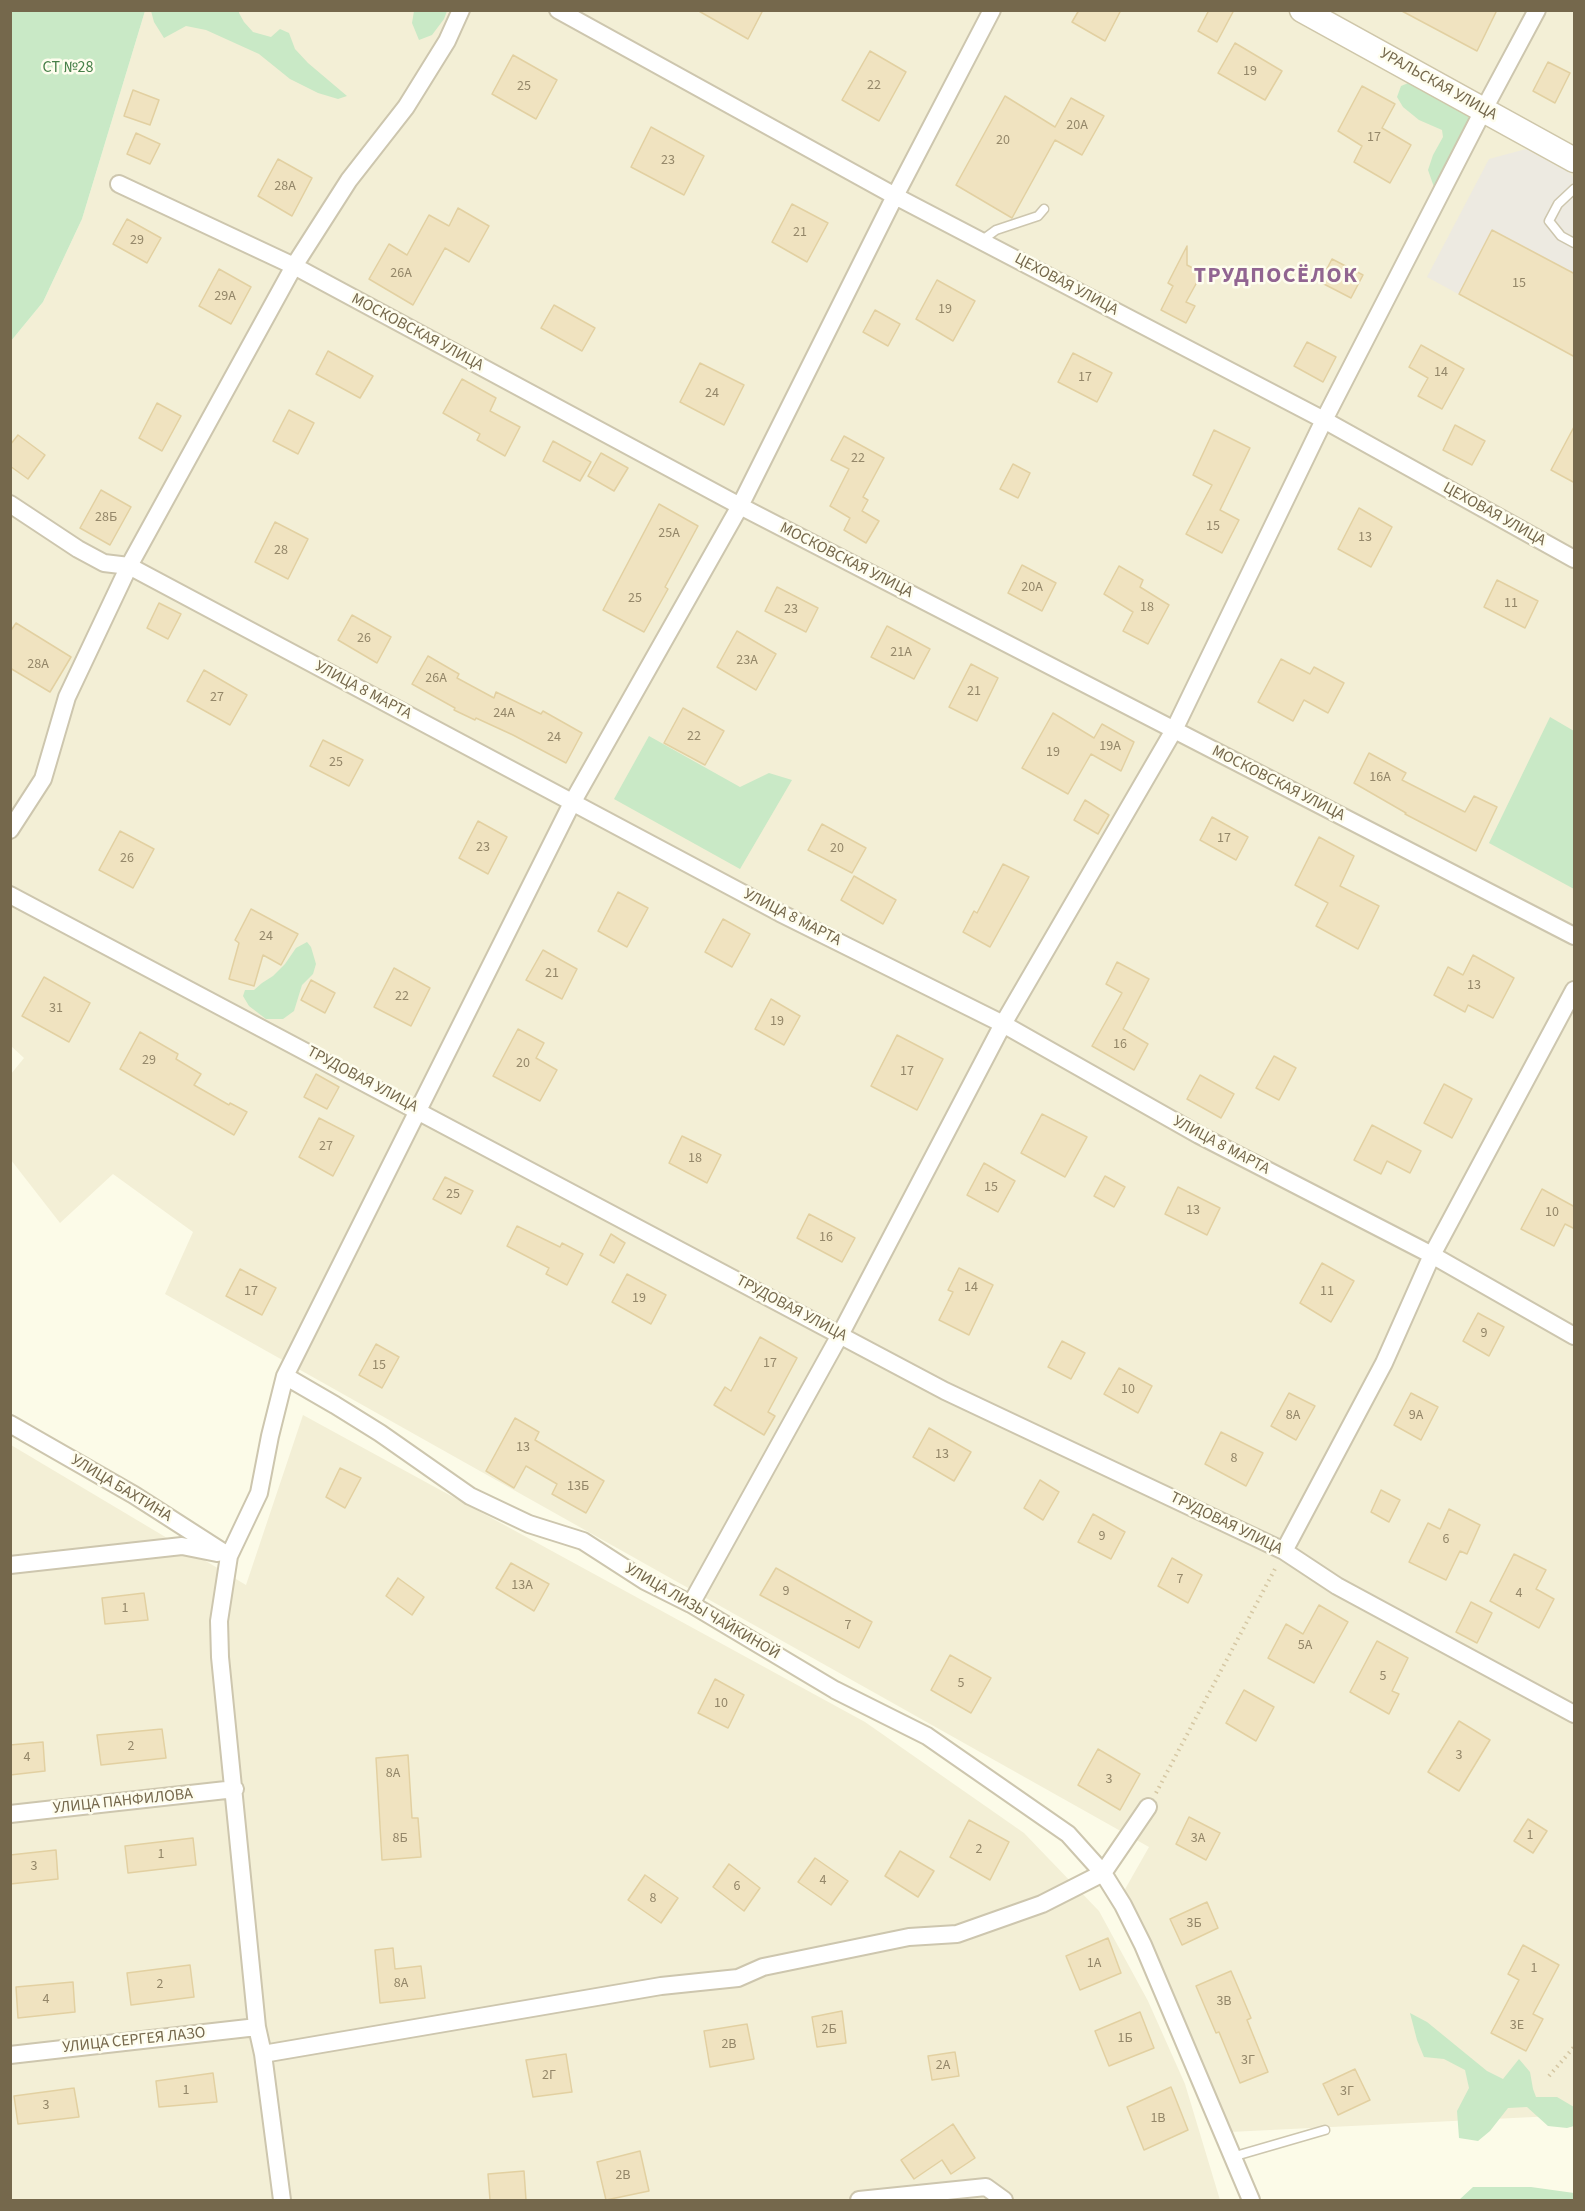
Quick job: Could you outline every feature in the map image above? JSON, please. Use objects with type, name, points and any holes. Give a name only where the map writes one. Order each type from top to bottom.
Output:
[{"type":"street","points":[[10,830],[43,778],[67,697],[129,566],[294,266],[349,180],[406,107],[447,41],[461,10]]},
{"type":"street","name":"ЦЕХОВАЯ УЛИЦА","points":[[558,10],[895,196],[1324,420],[1575,559]]},
{"type":"street","points":[[282,2200],[263,2054],[257,2027],[219,1621],[229,1556],[259,1493],[285,1376],[572,803],[740,506],[895,196],[992,10]]},
{"type":"street","name":"УРАЛЬСКАЯ УЛИЦА","points":[[1302,10],[1575,160]]},
{"type":"street","points":[[691,1604],[840,1335],[1003,1024],[1174,730],[1324,420],[1537,10]]},
{"type":"street","name":"МОСКОВСКАЯ УЛИЦА","points":[[119,184],[294,266],[740,506],[1575,936]]},
{"type":"street","name":"УЛИЦА 8 МАРТА","points":[[10,504],[78,549],[104,563],[129,566],[780,913],[1003,1024],[1199,1135],[1432,1255],[1575,1336]]},
{"type":"street","name":"ТРУДОВАЯ УЛИЦА","points":[[10,895],[840,1335],[1035,1434],[1284,1551],[1337,1586],[1575,1714]]},
{"type":"street","points":[[1284,1551],[1384,1363],[1432,1255],[1575,990]]},
{"type":"street","name":"УЛИЦА ЛИЗЫ ЧАЙКИНОЙ","points":[[285,1376],[380,1433],[470,1496],[529,1524],[583,1541],[645,1581],[691,1604],[835,1690],[927,1736],[1068,1834],[1103,1873],[1124,1905],[1251,2200]]},
{"type":"street","name":"УЛИЦА БАХТИНА","points":[[10,1424],[134,1495],[229,1556]]},
{"type":"street","points":[[10,1565],[182,1546],[229,1556]]},
{"type":"street","name":"УЛИЦА ПАНФИЛОВА","points":[[10,1814],[235,1789]]},
{"type":"street","points":[[263,2054],[660,1986],[738,1977],[763,1967],[909,1937],[957,1934],[1042,1904],[1103,1873],[1148,1807]]},
{"type":"street","name":"УЛИЦА СЕРГЕЯ ЛАЗО","points":[[10,2055],[257,2027]]},
{"type":"street","points":[[860,2200],[986,2187],[1004,2200]]},
{"type":"lane","points":[[1575,189],[1558,204],[1549,221],[1561,236],[1575,243]]},
{"type":"lane","points":[[981,241],[996,230],[1038,216],[1044,209]]},
{"type":"lane","points":[[1232,2157],[1325,2130]]},
{"type":"path","points":[[1148,1807],[1284,1551]]},
{"type":"path","points":[[1549,2076],[1575,2047]]},
{"type":"shaded area","points":[[145,11],[1574,11],[1574,2115],[1230,2132],[1124,1891],[1149,1847],[165,1294],[193,1232],[113,1174],[60,1223],[11,1160],[11,1074],[24,1058],[11,1046],[11,341],[43,302],[82,219]]},
{"type":"shaded area","points":[[1526,149],[1570,173],[1574,179],[1574,351],[1572,356],[1427,277],[1489,159]]},
{"type":"shaded area","points":[[303,1415],[865,1722],[1024,1833],[1099,1911],[1148,2001],[1185,2084],[1220,2200],[11,2200],[11,1445],[246,1585]]},
{"type":"green space","name":"СТ №28","points":[[11,10],[145,11],[82,219],[43,302],[11,341]]},
{"type":"green space","points":[[414,10],[447,11],[432,35],[419,40],[412,23]]},
{"type":"green space","points":[[151,11],[239,11],[244,22],[253,32],[271,37],[280,29],[289,33],[295,49],[347,96],[338,99],[318,93],[290,79],[259,54],[206,30],[186,26],[164,38],[154,22]]},
{"type":"green space","points":[[1413,81],[1467,113],[1470,123],[1442,179],[1434,187],[1428,170],[1443,137],[1442,130],[1419,120],[1403,107],[1397,97],[1401,86]]},
{"type":"green space","points":[[1550,717],[1574,731],[1574,889],[1489,843]]},
{"type":"green space","points":[[649,736],[740,787],[769,773],[792,780],[740,869],[614,799]]},
{"type":"green space","points":[[307,942],[311,947],[316,964],[313,974],[302,985],[294,1011],[283,1019],[266,1019],[249,1006],[243,996],[245,990],[254,990],[273,976],[296,948]]},
{"type":"green space","points":[[1410,2013],[1427,2022],[1487,2071],[1503,2079],[1519,2059],[1530,2072],[1536,2097],[1557,2097],[1574,2107],[1574,2126],[1567,2128],[1548,2126],[1527,2107],[1508,2108],[1490,2131],[1478,2141],[1459,2138],[1457,2111],[1469,2088],[1465,2070],[1444,2059],[1424,2057]]},
{"type":"green space","points":[[1473,2187],[1531,2187],[1574,2193],[1574,2200],[1459,2200]]},
{"type":"building","points":[[697,10],[763,10],[748,39]]},
{"type":"building","points":[[1079,10],[1121,10],[1105,41],[1072,22]]},
{"type":"building","points":[[1209,10],[1234,10],[1217,42],[1198,31]]},
{"type":"building","points":[[1400,10],[1497,10],[1477,51]]},
{"type":"building","points":[[1235,43],[1282,71],[1265,100],[1218,73]]},
{"type":"building","points":[[870,51],[906,72],[879,121],[842,100]]},
{"type":"building","points":[[513,55],[557,80],[536,119],[492,94]]},
{"type":"building","points":[[1548,62],[1570,73],[1555,103],[1533,91]]},
{"type":"building","points":[[1362,86],[1395,104],[1382,128],[1411,145],[1390,183],[1354,162],[1362,146],[1338,131]]},
{"type":"building","points":[[133,90],[159,100],[150,125],[124,116]]},
{"type":"building","points":[[1005,96],[1055,127],[1071,98],[1104,116],[1082,155],[1055,140],[1012,218],[956,185]]},
{"type":"building","points":[[651,127],[704,156],[684,195],[631,167]]},
{"type":"building","points":[[136,133],[160,144],[150,164],[127,154]]},
{"type":"building","points":[[278,159],[312,178],[292,216],[258,196]]},
{"type":"building","points":[[792,204],[828,223],[807,262],[772,242]]},
{"type":"building","points":[[458,208],[489,226],[469,262],[445,248],[413,305],[369,279],[389,244],[407,255],[429,215],[449,226]]},
{"type":"building","points":[[127,219],[161,238],[147,263],[113,244]]},
{"type":"building","points":[[1492,230],[1575,274],[1575,357],[1459,294]]},
{"type":"building","points":[[1187,246],[1187,265],[1202,273],[1186,302],[1195,306],[1186,323],[1161,310],[1173,286],[1168,283]]},
{"type":"building","points":[[1332,259],[1363,275],[1351,298],[1320,282]]},
{"type":"building","points":[[219,269],[251,287],[231,324],[199,306]]},
{"type":"building","points":[[937,280],[975,301],[953,341],[916,319]]},
{"type":"building","points":[[554,305],[595,328],[582,351],[541,328]]},
{"type":"building","points":[[875,310],[900,324],[888,346],[863,332]]},
{"type":"building","points":[[1307,342],[1336,357],[1323,382],[1294,366]]},
{"type":"building","points":[[1421,345],[1464,369],[1442,409],[1418,396],[1428,378],[1409,367]]},
{"type":"building","points":[[328,351],[373,376],[360,398],[316,374]]},
{"type":"building","points":[[1073,353],[1112,373],[1097,402],[1058,382]]},
{"type":"building","points":[[700,363],[744,385],[724,425],[680,402]]},
{"type":"building","points":[[462,379],[496,398],[490,411],[520,427],[505,456],[477,440],[480,434],[443,413]]},
{"type":"building","points":[[157,403],[181,416],[162,451],[139,438]]},
{"type":"building","points":[[289,410],[314,423],[298,454],[273,441]]},
{"type":"building","points":[[1455,425],[1485,441],[1472,465],[1443,450]]},
{"type":"building","points":[[1575,425],[1575,483],[1551,470]]},
{"type":"building","points":[[1214,430],[1250,448],[1220,510],[1239,520],[1222,553],[1186,534],[1212,485],[1193,475]]},
{"type":"building","points":[[18,435],[45,455],[28,479],[10,466],[10,445]]},
{"type":"building","points":[[844,436],[884,458],[863,497],[868,500],[862,511],[879,521],[866,543],[844,530],[850,518],[830,506],[849,469],[831,460]]},
{"type":"building","points":[[553,441],[591,462],[580,481],[543,461]]},
{"type":"building","points":[[601,453],[628,468],[614,491],[588,476]]},
{"type":"building","points":[[1013,464],[1030,473],[1018,498],[1000,489]]},
{"type":"building","points":[[101,490],[131,507],[110,545],[80,528]]},
{"type":"building","points":[[659,504],[698,526],[665,587],[668,589],[644,632],[603,610]]},
{"type":"building","points":[[1359,508],[1392,527],[1371,567],[1338,549]]},
{"type":"building","points":[[275,522],[308,539],[288,579],[255,562]]},
{"type":"building","points":[[1022,565],[1056,583],[1042,611],[1008,593]]},
{"type":"building","points":[[1119,566],[1143,580],[1140,587],[1169,605],[1148,644],[1123,631],[1133,612],[1104,594]]},
{"type":"building","points":[[1497,580],[1538,601],[1525,628],[1484,607]]},
{"type":"building","points":[[777,587],[818,608],[806,632],[765,611]]},
{"type":"building","points":[[159,603],[181,614],[168,639],[147,628]]},
{"type":"building","points":[[352,615],[391,637],[377,663],[338,640]]},
{"type":"building","points":[[16,623],[71,657],[50,692],[10,668],[10,632]]},
{"type":"building","points":[[887,626],[930,649],[914,679],[871,657]]},
{"type":"building","points":[[737,631],[776,654],[756,690],[717,667]]},
{"type":"building","points":[[428,656],[459,674],[457,678],[494,698],[496,692],[541,714],[543,711],[582,733],[566,763],[513,735],[454,710],[455,708],[412,684]]},
{"type":"building","points":[[1281,659],[1310,674],[1314,667],[1344,683],[1328,713],[1304,700],[1293,721],[1258,702]]},
{"type":"building","points":[[971,664],[998,678],[977,721],[949,707]]},
{"type":"building","points":[[204,670],[247,695],[230,725],[187,701]]},
{"type":"building","points":[[683,708],[724,731],[705,765],[664,743]]},
{"type":"building","points":[[1053,713],[1094,738],[1102,724],[1134,742],[1121,771],[1091,754],[1068,794],[1022,768]]},
{"type":"building","points":[[323,740],[363,760],[349,786],[310,766]]},
{"type":"building","points":[[1369,753],[1406,773],[1402,780],[1465,812],[1474,796],[1497,807],[1476,851],[1405,814],[1354,783]]},
{"type":"building","points":[[1085,800],[1109,815],[1098,834],[1074,820]]},
{"type":"building","points":[[1212,817],[1248,837],[1236,860],[1200,840]]},
{"type":"building","points":[[478,821],[507,837],[488,874],[459,858]]},
{"type":"building","points":[[822,824],[866,848],[852,873],[808,850]]},
{"type":"building","points":[[120,831],[154,849],[133,888],[99,870]]},
{"type":"building","points":[[1319,837],[1354,856],[1340,886],[1379,906],[1358,949],[1316,926],[1328,903],[1295,885]]},
{"type":"building","points":[[1003,864],[1029,877],[990,947],[963,932],[974,911],[977,913]]},
{"type":"building","points":[[854,876],[896,900],[883,924],[841,900]]},
{"type":"building","points":[[618,892],[648,908],[627,947],[598,931]]},
{"type":"building","points":[[251,909],[298,934],[281,965],[263,955],[254,986],[229,979],[239,943],[235,940]]},
{"type":"building","points":[[723,919],[750,934],[732,967],[705,952]]},
{"type":"building","points":[[543,950],[577,969],[562,999],[526,980]]},
{"type":"building","points":[[1473,955],[1514,978],[1493,1018],[1468,1005],[1465,1012],[1434,995],[1448,967],[1463,975]]},
{"type":"building","points":[[1117,962],[1149,979],[1123,1029],[1148,1044],[1134,1070],[1092,1046],[1122,993],[1106,984]]},
{"type":"building","points":[[394,968],[430,988],[411,1026],[374,1007]]},
{"type":"building","points":[[44,977],[90,1003],[69,1042],[22,1016]]},
{"type":"building","points":[[311,980],[335,993],[325,1013],[301,1000]]},
{"type":"building","points":[[771,999],[800,1016],[784,1045],[755,1029]]},
{"type":"building","points":[[518,1029],[544,1043],[536,1058],[557,1070],[540,1101],[493,1076]]},
{"type":"building","points":[[140,1032],[178,1054],[176,1059],[201,1074],[194,1085],[229,1105],[230,1103],[247,1112],[234,1135],[120,1069]]},
{"type":"building","points":[[897,1035],[943,1059],[917,1110],[871,1086]]},
{"type":"building","points":[[1274,1056],[1296,1068],[1279,1100],[1256,1088]]},
{"type":"building","points":[[316,1074],[339,1087],[327,1109],[304,1097]]},
{"type":"building","points":[[1200,1075],[1234,1094],[1221,1118],[1187,1099]]},
{"type":"building","points":[[1444,1084],[1472,1099],[1452,1138],[1424,1123]]},
{"type":"building","points":[[1042,1114],[1087,1137],[1065,1177],[1021,1153]]},
{"type":"building","points":[[319,1118],[354,1136],[333,1176],[299,1157]]},
{"type":"building","points":[[1372,1125],[1421,1151],[1410,1173],[1387,1161],[1381,1174],[1354,1160]]},
{"type":"building","points":[[682,1136],[721,1155],[707,1183],[669,1163]]},
{"type":"building","points":[[984,1163],[1015,1181],[998,1212],[967,1195]]},
{"type":"building","points":[[1105,1176],[1125,1187],[1114,1207],[1094,1196]]},
{"type":"building","points":[[445,1177],[473,1191],[461,1214],[433,1199]]},
{"type":"building","points":[[1178,1187],[1220,1208],[1207,1235],[1165,1214]]},
{"type":"building","points":[[1542,1189],[1575,1207],[1575,1229],[1565,1224],[1554,1246],[1521,1229]]},
{"type":"building","points":[[809,1214],[855,1238],[842,1262],[797,1238]]},
{"type":"building","points":[[517,1226],[560,1247],[562,1243],[583,1254],[567,1285],[546,1274],[549,1268],[507,1246]]},
{"type":"building","points":[[611,1234],[625,1243],[614,1263],[600,1255]]},
{"type":"building","points":[[1322,1263],[1354,1281],[1331,1322],[1300,1303]]},
{"type":"building","points":[[959,1268],[993,1285],[969,1335],[939,1320],[953,1292],[948,1290]]},
{"type":"building","points":[[240,1269],[276,1288],[262,1315],[226,1296]]},
{"type":"building","points":[[627,1274],[666,1295],[651,1324],[612,1302]]},
{"type":"building","points":[[1478,1313],[1504,1327],[1489,1356],[1463,1341]]},
{"type":"building","points":[[760,1337],[797,1358],[768,1412],[775,1416],[764,1435],[714,1405],[725,1387],[731,1391]]},
{"type":"building","points":[[1062,1341],[1085,1353],[1071,1379],[1048,1367]]},
{"type":"building","points":[[376,1344],[399,1357],[382,1388],[359,1375]]},
{"type":"building","points":[[1119,1368],[1152,1386],[1138,1413],[1104,1394]]},
{"type":"building","points":[[1289,1393],[1315,1406],[1296,1440],[1271,1426]]},
{"type":"building","points":[[1411,1393],[1438,1407],[1421,1440],[1394,1425]]},
{"type":"building","points":[[515,1418],[539,1432],[535,1440],[604,1481],[586,1513],[552,1494],[557,1484],[526,1466],[514,1488],[486,1471]]},
{"type":"building","points":[[929,1428],[971,1452],[954,1481],[913,1457]]},
{"type":"building","points":[[1221,1432],[1263,1453],[1246,1486],[1205,1464]]},
{"type":"building","points":[[340,1468],[361,1478],[345,1508],[326,1497]]},
{"type":"building","points":[[1040,1480],[1059,1492],[1043,1520],[1024,1508]]},
{"type":"building","points":[[1381,1490],[1400,1500],[1389,1522],[1371,1512]]},
{"type":"building","points":[[1449,1509],[1480,1525],[1467,1554],[1460,1551],[1446,1580],[1409,1562],[1428,1523],[1440,1529]]},
{"type":"building","points":[[1093,1514],[1125,1532],[1111,1559],[1078,1542]]},
{"type":"building","points":[[1514,1554],[1546,1570],[1536,1589],[1554,1599],[1539,1628],[1490,1601]]},
{"type":"building","points":[[1172,1558],[1202,1575],[1188,1603],[1158,1586]]},
{"type":"building","points":[[511,1563],[549,1584],[534,1611],[496,1588]]},
{"type":"building","points":[[776,1568],[872,1622],[859,1648],[760,1595]]},
{"type":"building","points":[[398,1578],[424,1597],[412,1615],[386,1596]]},
{"type":"building","points":[[144,1593],[148,1620],[105,1624],[102,1598]]},
{"type":"building","points":[[1471,1602],[1492,1613],[1477,1643],[1456,1632]]},
{"type":"building","points":[[1319,1605],[1348,1622],[1314,1683],[1268,1658],[1286,1624],[1303,1634]]},
{"type":"building","points":[[1377,1641],[1408,1658],[1392,1691],[1399,1694],[1389,1714],[1350,1692]]},
{"type":"building","points":[[950,1655],[991,1678],[971,1713],[931,1690]]},
{"type":"building","points":[[715,1679],[744,1695],[728,1728],[698,1713]]},
{"type":"building","points":[[1244,1690],[1274,1707],[1256,1741],[1226,1723]]},
{"type":"building","points":[[1459,1721],[1490,1740],[1459,1791],[1428,1772]]},
{"type":"building","points":[[162,1729],[166,1758],[101,1765],[97,1735]]},
{"type":"building","points":[[43,1742],[45,1771],[10,1775],[10,1745]]},
{"type":"building","points":[[1098,1749],[1140,1774],[1120,1810],[1078,1785]]},
{"type":"building","points":[[408,1755],[412,1818],[418,1818],[421,1857],[382,1860],[376,1758]]},
{"type":"building","points":[[1189,1817],[1220,1833],[1206,1860],[1176,1844]]},
{"type":"building","points":[[1528,1819],[1547,1831],[1533,1853],[1514,1841]]},
{"type":"building","points":[[969,1820],[1009,1842],[990,1880],[950,1857]]},
{"type":"building","points":[[193,1838],[196,1865],[128,1873],[125,1846]]},
{"type":"building","points":[[56,1850],[58,1879],[10,1884],[10,1855]]},
{"type":"building","points":[[900,1851],[934,1871],[918,1897],[885,1876]]},
{"type":"building","points":[[815,1858],[848,1881],[831,1905],[798,1882]]},
{"type":"building","points":[[729,1864],[760,1888],[744,1911],[713,1887]]},
{"type":"building","points":[[645,1875],[678,1898],[661,1923],[628,1900]]},
{"type":"building","points":[[1207,1902],[1218,1928],[1182,1945],[1170,1919]]},
{"type":"building","points":[[1108,1938],[1121,1973],[1080,1990],[1066,1956]]},
{"type":"building","points":[[1523,1945],[1559,1965],[1533,2014],[1543,2019],[1526,2051],[1491,2033],[1519,1980],[1508,1974]]},
{"type":"building","points":[[393,1948],[395,1969],[421,1966],[425,1998],[380,2003],[375,1950]]},
{"type":"building","points":[[190,1965],[194,1997],[131,2005],[127,1973]]},
{"type":"building","points":[[1231,1971],[1251,2018],[1247,2020],[1268,2072],[1240,2083],[1219,2032],[1216,2033],[1196,1986]]},
{"type":"building","points":[[73,1982],[75,2012],[18,2018],[16,1987]]},
{"type":"building","points":[[842,2011],[846,2043],[817,2047],[812,2017]]},
{"type":"building","points":[[1140,2012],[1154,2048],[1109,2066],[1095,2031]]},
{"type":"building","points":[[747,2024],[754,2059],[710,2067],[704,2031]]},
{"type":"building","points":[[955,2052],[959,2076],[932,2080],[928,2056]]},
{"type":"building","points":[[566,2054],[572,2092],[533,2097],[526,2060]]},
{"type":"building","points":[[1355,2069],[1370,2100],[1338,2115],[1323,2084]]},
{"type":"building","points":[[213,2073],[217,2102],[159,2107],[156,2081]]},
{"type":"building","points":[[1171,2087],[1188,2130],[1144,2150],[1127,2107]]},
{"type":"building","points":[[74,2088],[79,2117],[18,2124],[14,2096]]},
{"type":"building","points":[[953,2124],[975,2158],[951,2174],[942,2160],[914,2179],[901,2160]]},
{"type":"building","points":[[640,2151],[649,2191],[606,2200],[597,2162]]},
{"type":"building","points":[[524,2171],[526,2200],[490,2200],[488,2174]]},
{"type":"district","name":"ТРУДПОСЁЛОК","points":[[1276,277]]}]
